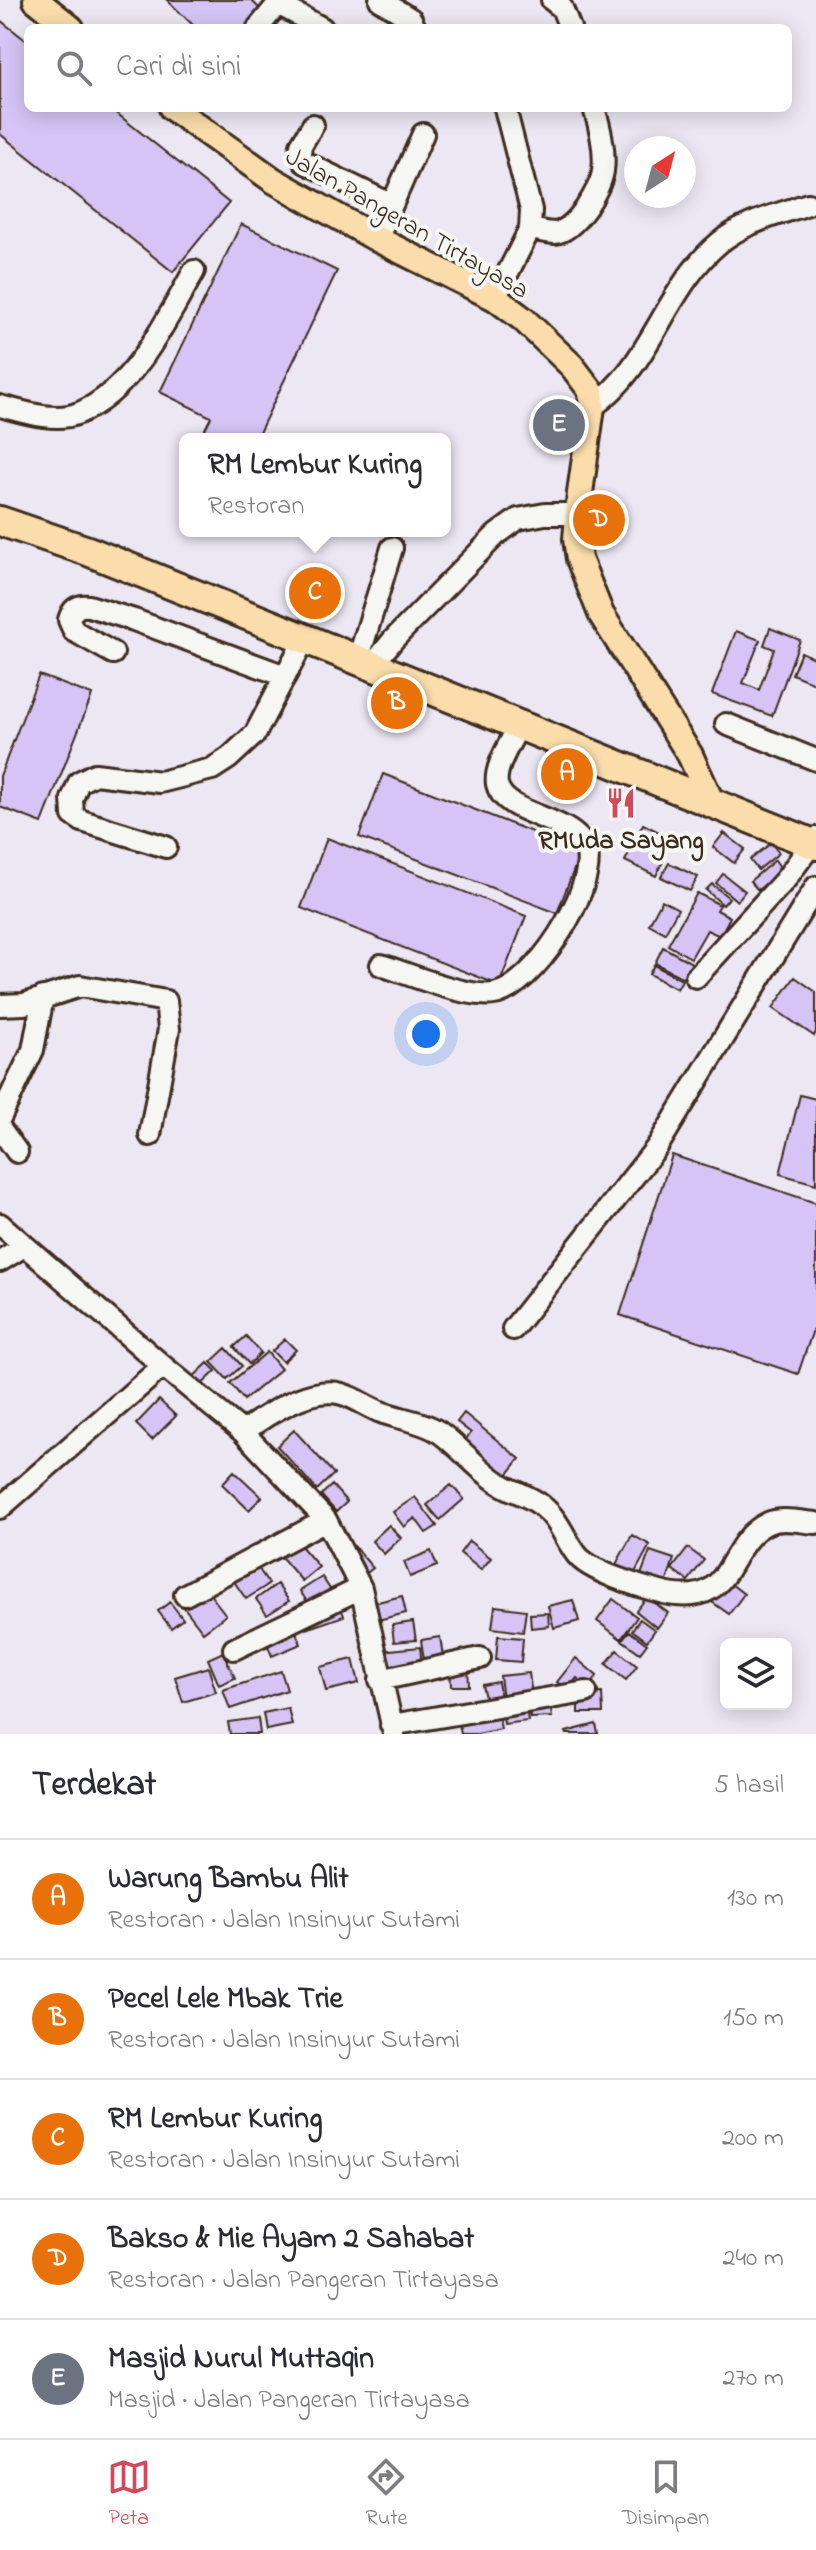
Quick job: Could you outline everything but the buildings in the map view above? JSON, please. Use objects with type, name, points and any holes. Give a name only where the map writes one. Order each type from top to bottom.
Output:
[{"type":"highway","points":[[0,521],[88,551],[518,727],[815,842]]},
{"type":"main road","points":[[36,0],[66,24]]},
{"type":"main road","name":"Jalan Pangeran Tirtayasa","points":[[184,112],[273,180],[377,239],[495,298],[523,319],[572,366],[591,391],[592,407]]},
{"type":"main road","points":[[592,407],[578,514],[576,539],[579,559],[601,614],[690,755],[711,801]]},
{"type":"street","points":[[380,0],[411,19],[413,24]]},
{"type":"street","points":[[552,0],[562,8],[568,24]]},
{"type":"street","points":[[261,24],[279,2],[315,24]]},
{"type":"street","points":[[495,298],[530,229],[531,210],[506,112]]},
{"type":"street","points":[[530,229],[554,233],[566,229],[576,221],[596,191],[603,172],[600,130],[595,112]]},
{"type":"street","points":[[313,125],[301,145],[300,154],[304,162],[392,205]]},
{"type":"street","points":[[377,239],[423,134]]},
{"type":"street","points":[[592,407],[618,388],[687,281],[717,244],[742,227],[808,204]]},
{"type":"street","points":[[0,406],[38,417],[78,414],[108,395],[149,352],[194,271]]},
{"type":"street","points":[[365,663],[393,640],[496,535],[518,519],[545,514],[578,514]]},
{"type":"street","points":[[365,663],[392,548]]},
{"type":"street","points":[[113,653],[74,631],[69,620],[75,608],[89,606],[134,620],[285,676]]},
{"type":"street","points":[[166,847],[82,821],[73,815],[72,799],[79,782],[95,774],[160,782],[212,769],[255,734],[305,638]]},
{"type":"street","points":[[726,724],[816,760]]},
{"type":"street","points":[[381,965],[464,991],[495,994],[511,986],[533,968],[571,917],[588,863],[586,849],[557,823],[516,805],[502,794],[497,783],[499,768],[518,727]]},
{"type":"street","points":[[696,977],[785,880],[815,842]]},
{"type":"street","points":[[513,1329],[657,1147],[816,887]]},
{"type":"street","points":[[0,1005],[24,1004],[80,986],[166,1001],[169,1029],[150,1135]]},
{"type":"street","points":[[0,1118],[33,1050],[43,997]]},
{"type":"street","points":[[0,1128],[17,1152]]},
{"type":"street","points":[[0,1224],[243,1432],[326,1520],[361,1588],[392,1730],[586,1692]]},
{"type":"street","points":[[0,1261],[24,1246]]},
{"type":"street","points":[[0,1508],[163,1366]]},
{"type":"street","points":[[243,1432],[263,1417],[308,1395],[325,1392],[341,1394],[422,1424],[438,1431],[500,1484],[528,1495],[543,1506],[557,1519],[580,1559],[595,1568],[660,1592],[683,1595],[703,1593],[719,1583],[754,1532],[769,1522],[816,1523]]},
{"type":"street","points":[[185,1595],[326,1520]]},
{"type":"street","points":[[234,1649],[361,1588]]},
{"type":"street","points":[[380,1680],[480,1658]]},
{"type":"place","name":"Masjid Nurul Muttaqin","points":[[559,425]]},
{"type":"place","name":"Bakso & Mie Ayam 2 Sahabat","points":[[599,520]]},
{"type":"place","name":"RM Lembur Kuring","points":[[315,593]]},
{"type":"place","name":"Pecel Lele Mbak Trie","points":[[397,703]]},
{"type":"place","name":"Warung Bambu Alit","points":[[567,774]]},
{"type":"place","name":"RMUda Sayang","points":[[621,803]]}]
